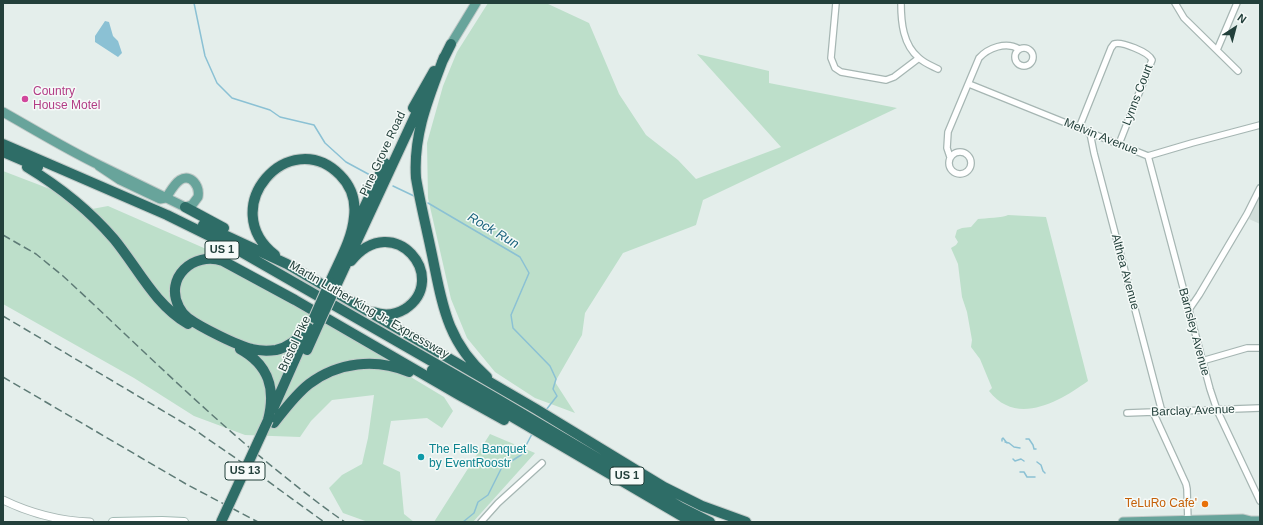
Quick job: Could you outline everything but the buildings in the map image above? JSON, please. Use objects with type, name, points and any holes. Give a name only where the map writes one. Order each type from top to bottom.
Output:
[{"type":"highway","name":"Pine Grove Road","points":[[341,276],[393,161],[451,44]]},
{"type":"highway","name":"Pine Grove Road","points":[[350,237],[408,115],[451,44]]},
{"type":"highway","points":[[444,57],[419,128],[416,159],[418,186],[442,302],[453,334],[462,350],[476,367],[514,397],[528,419],[545,428],[682,522]]},
{"type":"highway","name":"Martin Luther King Jr. Expressway","points":[[3,144],[179,221],[236,249],[528,419]]},
{"type":"highway","points":[[3,153],[63,191],[87,211],[114,239],[158,299],[174,315],[193,327],[244,352],[256,360],[263,369],[270,384],[271,421]]},
{"type":"highway","name":"Martin Luther King Jr. Expressway","points":[[3,153],[164,221],[233,255],[528,419]]},
{"type":"highway","points":[[287,264],[272,252],[261,239],[255,228],[252,215],[255,197],[259,186],[269,173],[284,164],[296,160],[315,161],[330,167],[342,178],[352,192],[354,203],[354,215],[350,237]]},
{"type":"highway","points":[[107,189],[183,216],[287,264],[514,397]]},
{"type":"highway","points":[[185,207],[255,245],[267,254]]},
{"type":"highway","name":"US 13","points":[[333,284],[350,237]]},
{"type":"highway","points":[[341,276],[359,252],[378,242],[397,244],[414,257],[419,265],[422,279],[418,294],[410,305],[399,312],[390,314],[381,314],[362,308]]},
{"type":"highway","points":[[309,328],[292,343],[281,348],[263,351],[246,347],[195,323],[186,316],[176,300],[175,287],[178,279],[186,268],[196,260],[210,258],[223,261],[295,300],[458,395]]},
{"type":"highway","name":"Bristol Pike","points":[[271,421],[333,284],[341,276]]},
{"type":"highway","name":"US 13","points":[[228,522],[309,328],[317,319]]},
{"type":"highway","points":[[271,421],[308,384],[328,372],[351,365],[375,363],[397,367],[458,395],[528,419],[545,428],[575,440],[664,487],[714,511],[746,522]]},
{"type":"highway","name":"US 13","points":[[221,522],[271,421]]},
{"type":"highway","name":"US 1","points":[[545,428],[692,522]]},
{"type":"highway","name":"US 1","points":[[545,428],[682,508],[710,522]]},
{"type":"main road","name":"Pine Grove Road","points":[[451,44],[476,3]]},
{"type":"main road","points":[[3,112],[100,166],[166,198],[185,207],[192,205],[198,197],[198,187],[192,180],[179,180],[166,198]]},
{"type":"main road","points":[[1123,522],[1243,519],[1250,522],[1260,521]]},
{"type":"main road","points":[[113,522],[184,522]]},
{"type":"street","points":[[836,3],[831,58],[838,71],[886,80],[894,77],[919,58]]},
{"type":"street","points":[[901,3],[901,21],[909,45],[919,58],[938,69]]},
{"type":"street","points":[[1175,3],[1184,18],[1238,71]]},
{"type":"street","points":[[1217,50],[1237,3]]},
{"type":"street","name":"Lynns Court","points":[[1079,128],[1111,48],[1114,44],[1120,42],[1147,54],[1152,60],[1119,144]]},
{"type":"street","points":[[950,157],[955,152],[959,151],[966,153],[971,159],[971,167],[964,173],[957,174],[953,172],[949,166],[948,162],[950,157],[947,148],[948,132],[979,58],[984,52],[998,46],[1012,46],[1019,49]]},
{"type":"street","name":"Melvin Avenue","points":[[968,84],[1148,156],[1260,125]]},
{"type":"street","name":"Althea Avenue","points":[[1090,133],[1162,412]]},
{"type":"street","name":"Barnsley Avenue","points":[[1148,156],[1188,311],[1210,389],[1217,410],[1260,501]]},
{"type":"street","points":[[1188,311],[1247,214],[1260,188]]},
{"type":"street","points":[[1202,361],[1247,348],[1260,348]]},
{"type":"street","name":"Barclay Avenue","points":[[1127,413],[1260,408]]},
{"type":"street","points":[[1153,412],[1188,489],[1188,521]]},
{"type":"street","points":[[480,522],[498,503],[542,463]]},
{"type":"street","points":[[3,500],[22,508],[52,517],[90,522]]},
{"type":"street","points":[[106,522],[113,522]]},
{"type":"shaded area","points":[[1260,193],[1260,224],[1249,219]]},
{"type":"green space","points":[[488,3],[546,3],[589,23],[619,94],[646,135],[678,160],[696,179],[781,147],[697,54],[769,71],[769,83],[897,108],[703,200],[696,225],[623,253],[585,313],[582,335],[555,382],[575,413],[535,398],[495,372],[467,338],[451,299],[428,198],[427,143],[443,86],[457,52]]},
{"type":"green space","points":[[3,171],[50,189],[92,209],[108,206],[213,252],[221,265],[379,355],[444,397],[453,411],[442,428],[427,418],[391,421],[383,464],[400,472],[404,514],[414,522],[368,522],[343,513],[329,488],[342,475],[362,464],[368,438],[374,395],[332,400],[311,421],[300,437],[245,435],[194,416],[134,378],[3,304]]},
{"type":"green space","points":[[1008,215],[1046,217],[1088,381],[1065,396],[1052,402],[1038,407],[1025,409],[1012,407],[1000,402],[989,391],[992,388],[980,359],[971,347],[972,340],[967,312],[962,297],[958,264],[951,248],[958,242],[955,237],[957,230],[971,227],[978,219]]},
{"type":"green space","points":[[490,434],[535,453],[473,522],[434,522]]},
{"type":"water","points":[[105,21],[109,22],[113,36],[118,41],[122,53],[118,57],[95,42],[95,36]]},
{"type":"waterway","name":"Rock Run","points":[[194,3],[205,56],[217,83],[232,98],[270,110],[280,117],[314,125],[325,143],[346,162],[370,175]]},
{"type":"waterway","name":"Rock Run","points":[[393,186],[414,196]]},
{"type":"waterway","name":"Rock Run","points":[[428,203],[520,257],[529,273],[511,315],[513,328],[550,366],[556,379],[553,389],[557,396],[546,410]]},
{"type":"waterway","name":"Rock Run","points":[[463,522],[474,513],[478,502],[488,495],[502,467],[521,455],[532,434]]},
{"type":"waterway","points":[[1002,441],[1003,438],[1007,443]]},
{"type":"waterway","points":[[1026,439],[1029,439],[1034,449],[1036,449]]},
{"type":"waterway","points":[[1005,442],[1014,447],[1020,448]]},
{"type":"waterway","points":[[1013,459],[1015,461],[1021,459],[1024,461]]},
{"type":"waterway","points":[[1037,462],[1041,465],[1045,473]]},
{"type":"waterway","points":[[1020,472],[1024,472],[1027,477],[1035,477]]},
{"type":"railway","points":[[3,235],[36,254],[63,276],[227,428],[322,506],[345,522]]},
{"type":"railway","points":[[3,316],[192,428],[324,522]]},
{"type":"railway","points":[[3,377],[186,484],[258,522]]},
{"type":"place","name":"Country House Motel","points":[[25,99]]},
{"type":"place","name":"The Falls Banquet by EventRoostr","points":[[421,457]]},
{"type":"place","name":"TeLuRo Cafe'","points":[[1205,504]]}]
